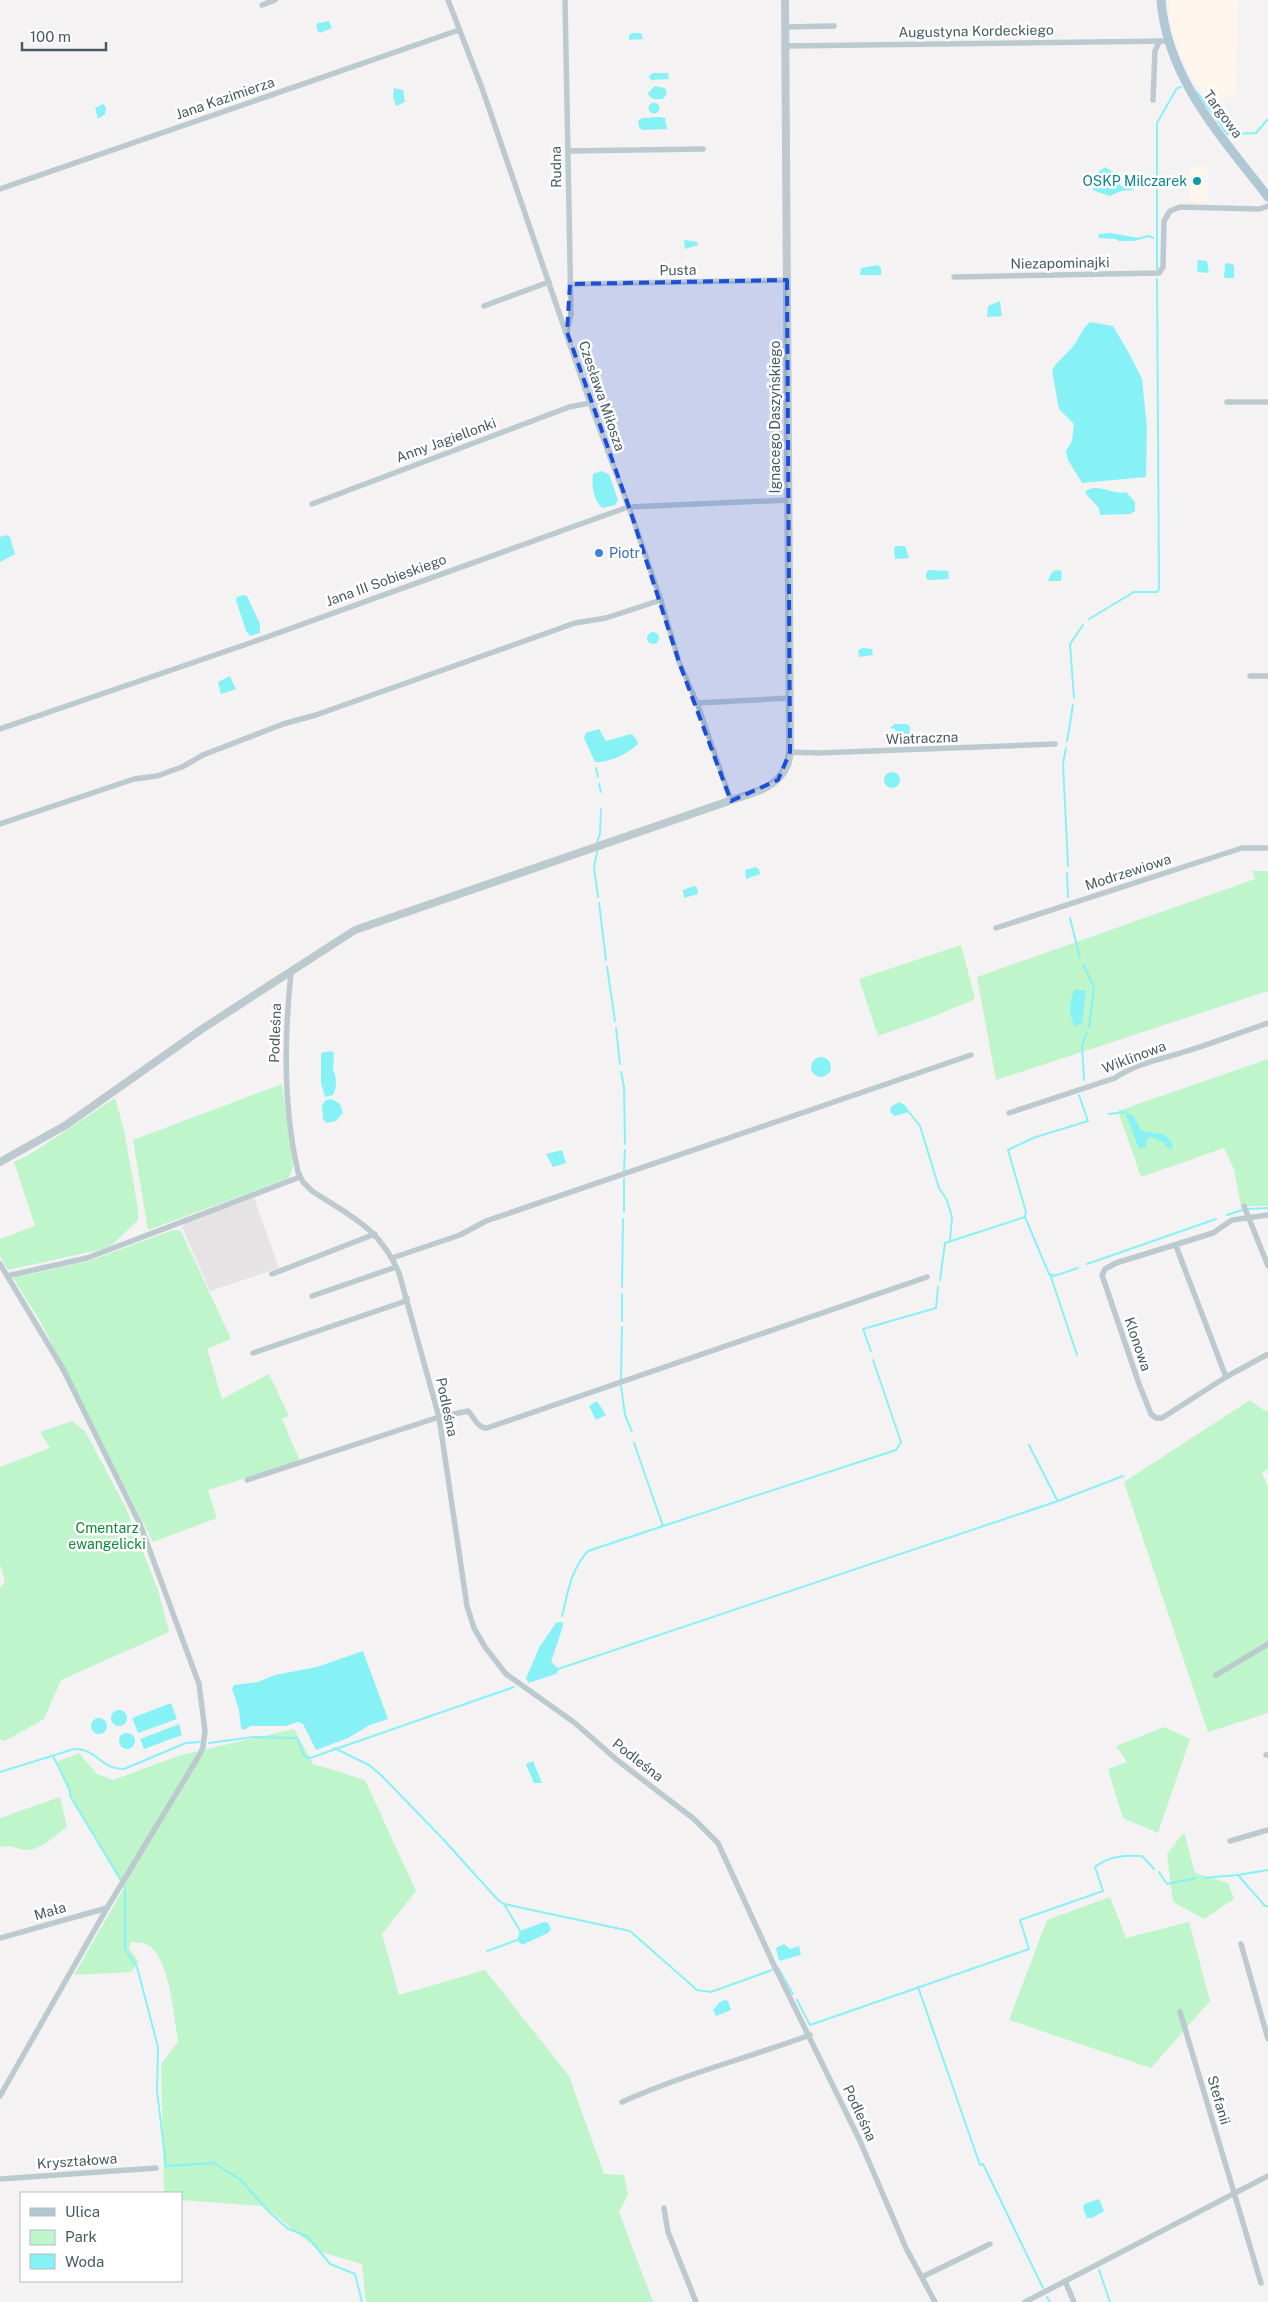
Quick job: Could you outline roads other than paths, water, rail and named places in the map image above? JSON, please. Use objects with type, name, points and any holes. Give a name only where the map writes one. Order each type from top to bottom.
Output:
[{"type":"main road","name":"Targowa","points":[[1161,0],[1163,41],[1179,71],[1196,100],[1268,197]]},
{"type":"street","points":[[262,5],[275,0]]},
{"type":"street","name":"Czesława Miłosza","points":[[448,0],[482,88],[590,403],[661,600],[679,662],[697,703],[732,801]]},
{"type":"street","name":"Rudna","points":[[565,0],[571,314],[567,332]]},
{"type":"street","name":"Ignacego Daszyńskiego","points":[[0,1162],[66,1124],[202,1029],[291,973],[346,935],[365,926],[732,801],[773,784],[784,771],[790,752],[785,0]]},
{"type":"street","points":[[785,27],[834,26]]},
{"type":"street","name":"Jana Kazimierza","points":[[0,190],[459,30]]},
{"type":"street","points":[[1154,100],[1155,50],[1163,41]]},
{"type":"street","name":"Augustyna Kordeckiego","points":[[785,46],[1163,41]]},
{"type":"street","points":[[568,151],[703,149]]},
{"type":"street","name":"Niezapominajki","points":[[954,277],[1159,273],[1163,267],[1164,221],[1170,211],[1180,207],[1259,209],[1268,206]]},
{"type":"street","name":"Pusta","points":[[570,284],[787,280]]},
{"type":"street","points":[[484,306],[549,282]]},
{"type":"street","points":[[1227,402],[1268,402]]},
{"type":"street","name":"Anny Jagiellonki","points":[[312,504],[569,407],[590,403]]},
{"type":"street","name":"Jana III Sobieskiego","points":[[0,729],[259,640],[628,507],[788,500]]},
{"type":"street","points":[[0,824],[134,779],[157,776],[182,767],[203,755],[282,724],[316,715],[575,623],[606,618],[661,600]]},
{"type":"street","points":[[1250,676],[1268,676]]},
{"type":"street","points":[[697,703],[790,698]]},
{"type":"street","name":"Wiatraczna","points":[[790,752],[818,753],[1055,744]]},
{"type":"street","name":"Modrzewiowa","points":[[996,928],[1242,848],[1268,848]]},
{"type":"street","name":"Podleśna","points":[[291,973],[286,1038],[287,1076],[289,1108],[300,1177],[312,1190],[376,1234],[396,1267],[407,1298],[439,1417],[467,1606],[474,1628],[485,1648],[506,1674],[575,1723],[617,1760],[712,1835],[724,1854],[773,1964],[810,2035],[860,2141],[906,2248],[935,2302]]},
{"type":"street","name":"Wiklinowa","points":[[1009,1113],[1115,1078],[1124,1071],[1148,1062],[1187,1052],[1268,1023]]},
{"type":"street","points":[[392,1258],[460,1235],[486,1221],[971,1055]]},
{"type":"street","points":[[7,1276],[87,1258],[300,1177]]},
{"type":"street","points":[[1244,1206],[1268,1266]]},
{"type":"street","name":"Klonowa","points":[[1268,1215],[1232,1220],[1213,1234],[1116,1263],[1105,1269],[1102,1275],[1104,1287],[1151,1414],[1156,1418],[1162,1418],[1226,1377],[1268,1354]]},
{"type":"street","points":[[272,1274],[376,1234]]},
{"type":"street","points":[[1176,1246],[1226,1377]]},
{"type":"street","points":[[0,1264],[63,1369],[140,1524],[196,1674],[204,1714],[203,1747],[107,1908],[0,2096]]},
{"type":"street","points":[[312,1296],[396,1267]]},
{"type":"street","points":[[247,1480],[439,1417],[468,1411],[478,1425],[482,1428],[487,1428],[927,1277]]},
{"type":"street","points":[[252,1353],[403,1302],[407,1298]]},
{"type":"street","points":[[1216,1675],[1268,1644]]},
{"type":"street","points":[[1230,1841],[1268,1830]]},
{"type":"street","name":"Mała","points":[[0,1938],[107,1908]]},
{"type":"street","points":[[1241,1944],[1268,2039]]},
{"type":"street","name":"Stefanii","points":[[1180,2012],[1233,2195],[1261,2283]]},
{"type":"street","points":[[622,2102],[648,2090],[752,2057],[810,2035]]},
{"type":"street","name":"Kryształowa","points":[[0,2179],[156,2168]]},
{"type":"street","points":[[1025,2302],[1268,2176]]},
{"type":"street","points":[[664,2208],[668,2232],[696,2302]]},
{"type":"street","points":[[922,2277],[990,2244]]},
{"type":"street","points":[[1065,2282],[1074,2302]]},
{"type":"water","points":[[329,21],[332,28],[320,33],[318,32],[316,26],[318,23]]},
{"type":"water","points":[[641,33],[643,39],[629,40],[629,35]]},
{"type":"water","points":[[653,73],[668,73],[669,79],[651,80],[649,76]]},
{"type":"water","points":[[655,86],[665,88],[667,94],[663,99],[654,99],[649,96],[648,93]]},
{"type":"water","points":[[394,88],[403,90],[405,102],[396,106],[393,96]]},
{"type":"water","points":[[654,102],[660,108],[654,114],[648,108]]},
{"type":"water","points":[[103,104],[106,107],[105,114],[98,119],[95,108]]},
{"type":"water","points":[[642,118],[665,118],[667,129],[642,130],[639,127],[638,121]]},
{"type":"water","points":[[1105,167],[1113,172],[1121,186],[1133,188],[1134,190],[1121,191],[1110,196],[1092,190],[1097,182],[1098,172]]},
{"type":"water","points":[[1110,233],[1139,238],[1135,241],[1119,241],[1116,239],[1099,238],[1098,234]]},
{"type":"water","points":[[684,240],[697,242],[698,245],[685,249]]},
{"type":"water","points":[[1198,260],[1207,261],[1209,273],[1197,272]]},
{"type":"water","points":[[1225,264],[1234,265],[1234,278],[1224,278]]},
{"type":"water","points":[[878,265],[881,268],[881,275],[860,275],[861,268]]},
{"type":"water","points":[[1000,301],[1002,316],[987,317],[988,306]]},
{"type":"water","points":[[1090,322],[1113,326],[1142,379],[1147,428],[1146,477],[1082,483],[1068,460],[1066,451],[1072,441],[1074,424],[1059,409],[1052,370],[1074,345]]},
{"type":"water","points":[[601,471],[609,474],[618,500],[615,505],[602,508],[595,497],[592,483],[593,474]]},
{"type":"water","points":[[1093,488],[1126,492],[1135,502],[1135,511],[1130,514],[1100,515],[1099,508],[1085,491]]},
{"type":"water","points":[[6,535],[10,537],[15,554],[0,562],[0,537]]},
{"type":"water","points":[[896,546],[905,546],[909,558],[895,559],[894,548]]},
{"type":"water","points":[[929,570],[948,571],[949,579],[928,580],[926,573]]},
{"type":"water","points":[[1062,571],[1061,581],[1048,581],[1052,572]]},
{"type":"water","points":[[247,596],[260,624],[260,633],[250,636],[246,631],[236,600],[237,597]]},
{"type":"water","points":[[651,632],[655,632],[659,638],[655,644],[651,644],[647,640],[647,636]]},
{"type":"water","points":[[863,648],[872,649],[873,655],[859,657],[858,650]]},
{"type":"water","points":[[230,676],[236,689],[221,694],[218,682]]},
{"type":"water","points":[[894,724],[907,724],[910,727],[909,741],[889,741],[889,735],[896,732],[895,729],[890,728]]},
{"type":"water","points":[[599,729],[606,741],[631,734],[638,742],[637,745],[618,757],[595,762],[584,738],[586,733]]},
{"type":"water","points":[[892,772],[898,774],[900,780],[898,786],[892,788],[886,786],[884,780],[886,774]]},
{"type":"water","points":[[755,867],[759,869],[760,874],[746,879],[745,870]]},
{"type":"water","points":[[694,886],[697,887],[698,894],[684,898],[683,890]]},
{"type":"water","points":[[1075,989],[1086,991],[1082,1023],[1076,1027],[1073,1023],[1070,1008]]},
{"type":"water","points":[[331,1051],[334,1053],[333,1070],[336,1086],[333,1095],[325,1097],[321,1083],[321,1053]]},
{"type":"water","points":[[821,1057],[828,1060],[831,1067],[828,1074],[821,1077],[814,1074],[811,1067],[814,1060]]},
{"type":"water","points":[[332,1099],[340,1104],[343,1113],[336,1121],[326,1123],[323,1119],[322,1105],[326,1100]]},
{"type":"water","points":[[899,1102],[906,1106],[909,1112],[894,1116],[890,1111],[891,1107]]},
{"type":"water","points":[[1125,1112],[1133,1115],[1141,1130],[1164,1135],[1168,1138],[1173,1148],[1169,1149],[1163,1142],[1151,1137],[1146,1140],[1146,1147],[1139,1149]]},
{"type":"water","points":[[562,1150],[566,1163],[553,1167],[546,1154]]},
{"type":"water","points":[[597,1401],[606,1415],[596,1420],[589,1406]]},
{"type":"water","points":[[561,1622],[563,1626],[551,1662],[559,1669],[556,1674],[528,1683],[526,1678],[540,1646],[556,1623]]},
{"type":"water","points":[[363,1651],[388,1719],[370,1725],[348,1738],[316,1750],[303,1724],[298,1722],[285,1726],[251,1726],[243,1730],[241,1728],[239,1710],[232,1689],[234,1685],[258,1682],[275,1675],[317,1667]]},
{"type":"water","points":[[171,1703],[177,1719],[138,1733],[132,1718]]},
{"type":"water","points":[[119,1710],[125,1712],[127,1718],[125,1724],[119,1726],[113,1724],[111,1718],[113,1712]]},
{"type":"water","points":[[99,1718],[105,1720],[107,1726],[105,1732],[99,1734],[93,1732],[91,1726],[93,1720]]},
{"type":"water","points":[[179,1724],[182,1735],[144,1749],[140,1739]]},
{"type":"water","points":[[127,1733],[133,1735],[135,1741],[133,1747],[127,1749],[121,1747],[119,1741],[121,1735]]},
{"type":"water","points":[[533,1761],[542,1783],[534,1783],[526,1764]]},
{"type":"water","points":[[544,1922],[548,1923],[551,1929],[548,1933],[522,1945],[517,1940],[520,1931]]},
{"type":"water","points":[[784,1944],[790,1949],[799,1946],[801,1955],[779,1961],[776,1948]]},
{"type":"water","points":[[728,2001],[731,2010],[716,2016],[713,2010],[720,2002]]},
{"type":"water","points":[[1099,2199],[1104,2211],[1092,2218],[1087,2218],[1083,2208],[1084,2204]]},
{"type":"waterway","points":[[1157,269],[1157,123],[1177,88],[1181,87]]},
{"type":"waterway","points":[[1197,92],[1227,134],[1256,133],[1268,119]]},
{"type":"waterway","points":[[1137,239],[1149,236],[1153,238]]},
{"type":"waterway","points":[[1089,619],[1134,592],[1157,592],[1159,589],[1157,279]]},
{"type":"waterway","points":[[1074,698],[1070,644],[1083,625]]},
{"type":"waterway","points":[[1067,741],[1073,705]]},
{"type":"waterway","points":[[1066,748],[1063,764],[1068,866]]},
{"type":"waterway","points":[[596,768],[598,777]]},
{"type":"waterway","points":[[599,784],[601,792]]},
{"type":"waterway","points":[[597,842],[600,834],[601,809]]},
{"type":"waterway","points":[[597,852],[594,867],[598,897]]},
{"type":"waterway","points":[[1067,873],[1068,897]]},
{"type":"waterway","points":[[599,903],[606,960]]},
{"type":"waterway","points":[[1070,918],[1080,958]]},
{"type":"waterway","points":[[1083,964],[1094,987],[1089,1027]]},
{"type":"waterway","points":[[607,967],[615,1021]]},
{"type":"waterway","points":[[616,1028],[620,1064]]},
{"type":"waterway","points":[[1084,1080],[1082,1046],[1087,1032]]},
{"type":"waterway","points":[[621,1072],[624,1087],[625,1144]]},
{"type":"waterway","points":[[1025,1217],[1026,1212],[1008,1150],[1033,1138],[1088,1121],[1079,1095]]},
{"type":"waterway","points":[[909,1112],[920,1126],[939,1188],[947,1200],[952,1217],[950,1240]]},
{"type":"waterway","points":[[1109,1114],[1125,1112]]},
{"type":"waterway","points":[[624,1172],[625,1150]]},
{"type":"waterway","points":[[624,1179],[624,1212]]},
{"type":"waterway","points":[[1248,1209],[1268,1208]]},
{"type":"waterway","points":[[1227,1215],[1242,1210]]},
{"type":"waterway","points":[[940,1280],[945,1243],[1025,1217],[1049,1274],[1054,1276],[1078,1268]]},
{"type":"waterway","points":[[622,1287],[623,1219]]},
{"type":"waterway","points":[[1087,1264],[1216,1219]]},
{"type":"waterway","points":[[1050,1274],[1077,1355]]},
{"type":"waterway","points":[[871,1351],[863,1329],[936,1308],[938,1287]]},
{"type":"waterway","points":[[622,1294],[622,1321]]},
{"type":"waterway","points":[[621,1379],[622,1327]]},
{"type":"waterway","points":[[663,1526],[896,1450],[901,1442],[873,1360]]},
{"type":"waterway","points":[[621,1386],[625,1415],[632,1432]]},
{"type":"waterway","points":[[562,1616],[574,1573],[588,1551],[663,1526],[634,1443]]},
{"type":"waterway","points":[[1029,1445],[1057,1500]]},
{"type":"waterway","points":[[558,1669],[1058,1501],[1123,1476]]},
{"type":"waterway","points":[[209,1743],[254,1737],[297,1738],[305,1757],[310,1758],[514,1687]]},
{"type":"waterway","points":[[0,1772],[74,1749],[88,1752],[110,1766],[124,1769],[186,1743],[201,1742]]},
{"type":"waterway","points":[[334,1748],[369,1765],[382,1776],[498,1900],[504,1904],[630,1931],[697,1990],[711,1992],[772,1970]]},
{"type":"waterway","points":[[53,1756],[70,1790],[70,1796],[121,1880]]},
{"type":"waterway","points":[[797,2000],[810,2025],[1029,1949],[1020,1920],[1103,1891],[1095,1867],[1100,1863],[1117,1857],[1142,1856],[1154,1869]]},
{"type":"waterway","points":[[1238,1875],[1268,1870]]},
{"type":"waterway","points":[[1159,1872],[1167,1884],[1196,1878]]},
{"type":"waterway","points":[[1203,1878],[1238,1875],[1265,1906],[1268,1906]]},
{"type":"waterway","points":[[125,1887],[125,1949],[137,1967],[158,2047],[157,2091],[166,2166],[214,2163],[241,2180],[268,2211],[287,2228],[308,2237],[330,2264],[355,2274],[362,2302]]},
{"type":"waterway","points":[[504,1904],[520,1931]]},
{"type":"waterway","points":[[487,1951],[517,1940]]},
{"type":"waterway","points":[[778,1968],[793,1994]]},
{"type":"waterway","points":[[918,1987],[980,2165],[983,2164],[1043,2288]]},
{"type":"waterway","points":[[1099,2270],[1110,2302]]},
{"type":"waterway","points":[[1047,2297],[1050,2302]]},
{"type":"place","name":"OSKP Milczarek","points":[[1197,181]]},
{"type":"place","name":"Piotr","points":[[599,553]]},
{"type":"park label","name":"Cmentarz ewangelicki","points":[[107,1536]]}]
